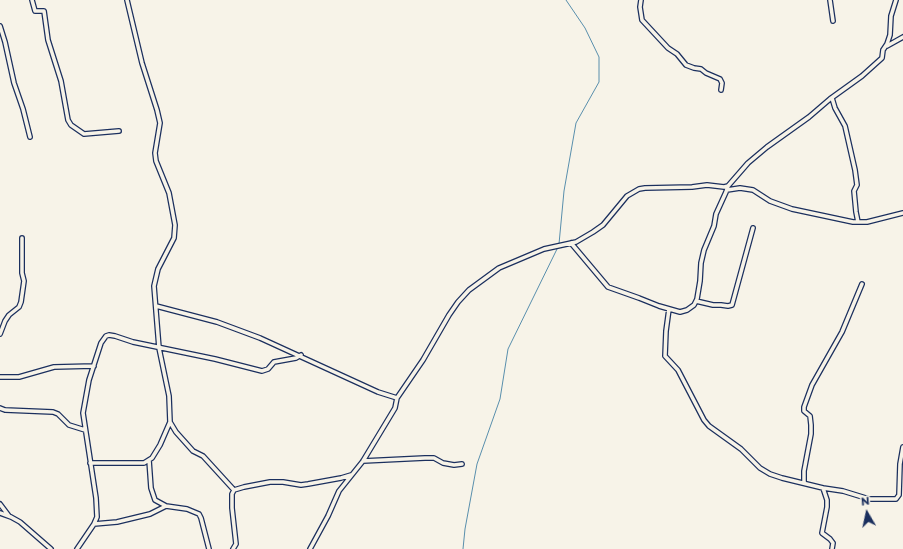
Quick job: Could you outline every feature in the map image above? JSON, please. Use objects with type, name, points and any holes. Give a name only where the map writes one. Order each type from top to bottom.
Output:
[{"type":"street","points":[[32,0],[35,10],[44,11],[48,40],[61,81],[70,125],[84,134],[119,131]]},
{"type":"street","points":[[90,463],[144,463],[152,458],[170,422],[169,396],[159,348],[154,281],[158,269],[174,238],[175,225],[169,193],[156,161],[155,153],[160,123],[142,63],[127,0]]},
{"type":"street","points":[[641,0],[640,7],[642,20],[668,48],[677,54],[686,65],[702,69],[706,73],[720,79],[722,85],[721,90]]},
{"type":"street","points":[[830,0],[833,21]]},
{"type":"street","points":[[571,244],[608,287],[669,309],[680,312],[687,310],[696,302],[700,281],[701,263],[706,243],[714,226],[716,212],[727,188],[748,162],[809,117],[882,58],[890,35],[891,16],[896,0]]},
{"type":"street","points":[[0,26],[14,83],[23,109],[30,137]]},
{"type":"street","points":[[886,46],[903,37]]},
{"type":"street","points":[[832,98],[835,108],[845,126],[857,178],[857,185],[854,191],[858,222]]},
{"type":"street","points":[[310,549],[339,491],[363,462],[394,408],[397,398],[423,360],[449,315],[469,290],[499,268],[544,250],[576,242],[603,225],[627,196],[639,189],[645,188],[692,187],[707,185],[753,190],[770,201],[792,209],[858,222],[878,220],[903,213]]},
{"type":"street","points":[[696,302],[713,306],[732,305],[753,228]]},
{"type":"street","points":[[0,334],[2,326],[9,315],[19,308],[24,281],[22,273],[22,238]]},
{"type":"street","points":[[804,483],[804,471],[811,434],[810,416],[804,411],[804,408],[812,385],[842,332],[862,284]]},
{"type":"street","points":[[156,306],[223,324],[260,338],[301,355],[378,392],[397,398]]},
{"type":"street","points":[[669,309],[665,356],[678,370],[704,420],[709,426],[741,449],[760,468],[770,474],[823,488],[843,491],[869,499],[896,499],[898,497],[900,486],[903,447]]},
{"type":"street","points":[[77,549],[97,517],[97,508],[83,413],[94,366],[101,343],[106,336],[115,336],[159,348],[215,359],[262,371],[268,369],[274,362],[296,358],[301,355]]},
{"type":"street","points":[[0,377],[19,377],[54,367],[94,366]]},
{"type":"street","points":[[0,408],[5,410],[52,412],[58,414],[69,425],[85,430]]},
{"type":"street","points":[[170,422],[176,432],[193,450],[202,456],[234,490]]},
{"type":"street","points":[[363,462],[434,458],[443,463],[454,465],[462,464]]},
{"type":"street","points":[[149,460],[151,488],[155,500],[166,506],[191,510],[199,514],[209,549]]},
{"type":"street","points":[[234,490],[270,482],[301,485],[340,478],[352,474]]},
{"type":"street","points":[[823,488],[827,500],[827,508],[822,533],[833,543],[832,549]]},
{"type":"street","points":[[233,549],[236,544],[232,508],[232,494],[234,490]]},
{"type":"street","points":[[0,504],[9,516]]},
{"type":"street","points":[[94,524],[117,522],[150,514],[166,506]]},
{"type":"street","points":[[0,513],[20,522],[51,549]]},
{"type":"waterway","points":[[559,244],[564,191],[576,123],[599,82],[599,57],[585,28],[566,0]]},
{"type":"waterway","points":[[463,549],[465,529],[477,464],[500,399],[508,349],[558,247]]}]
